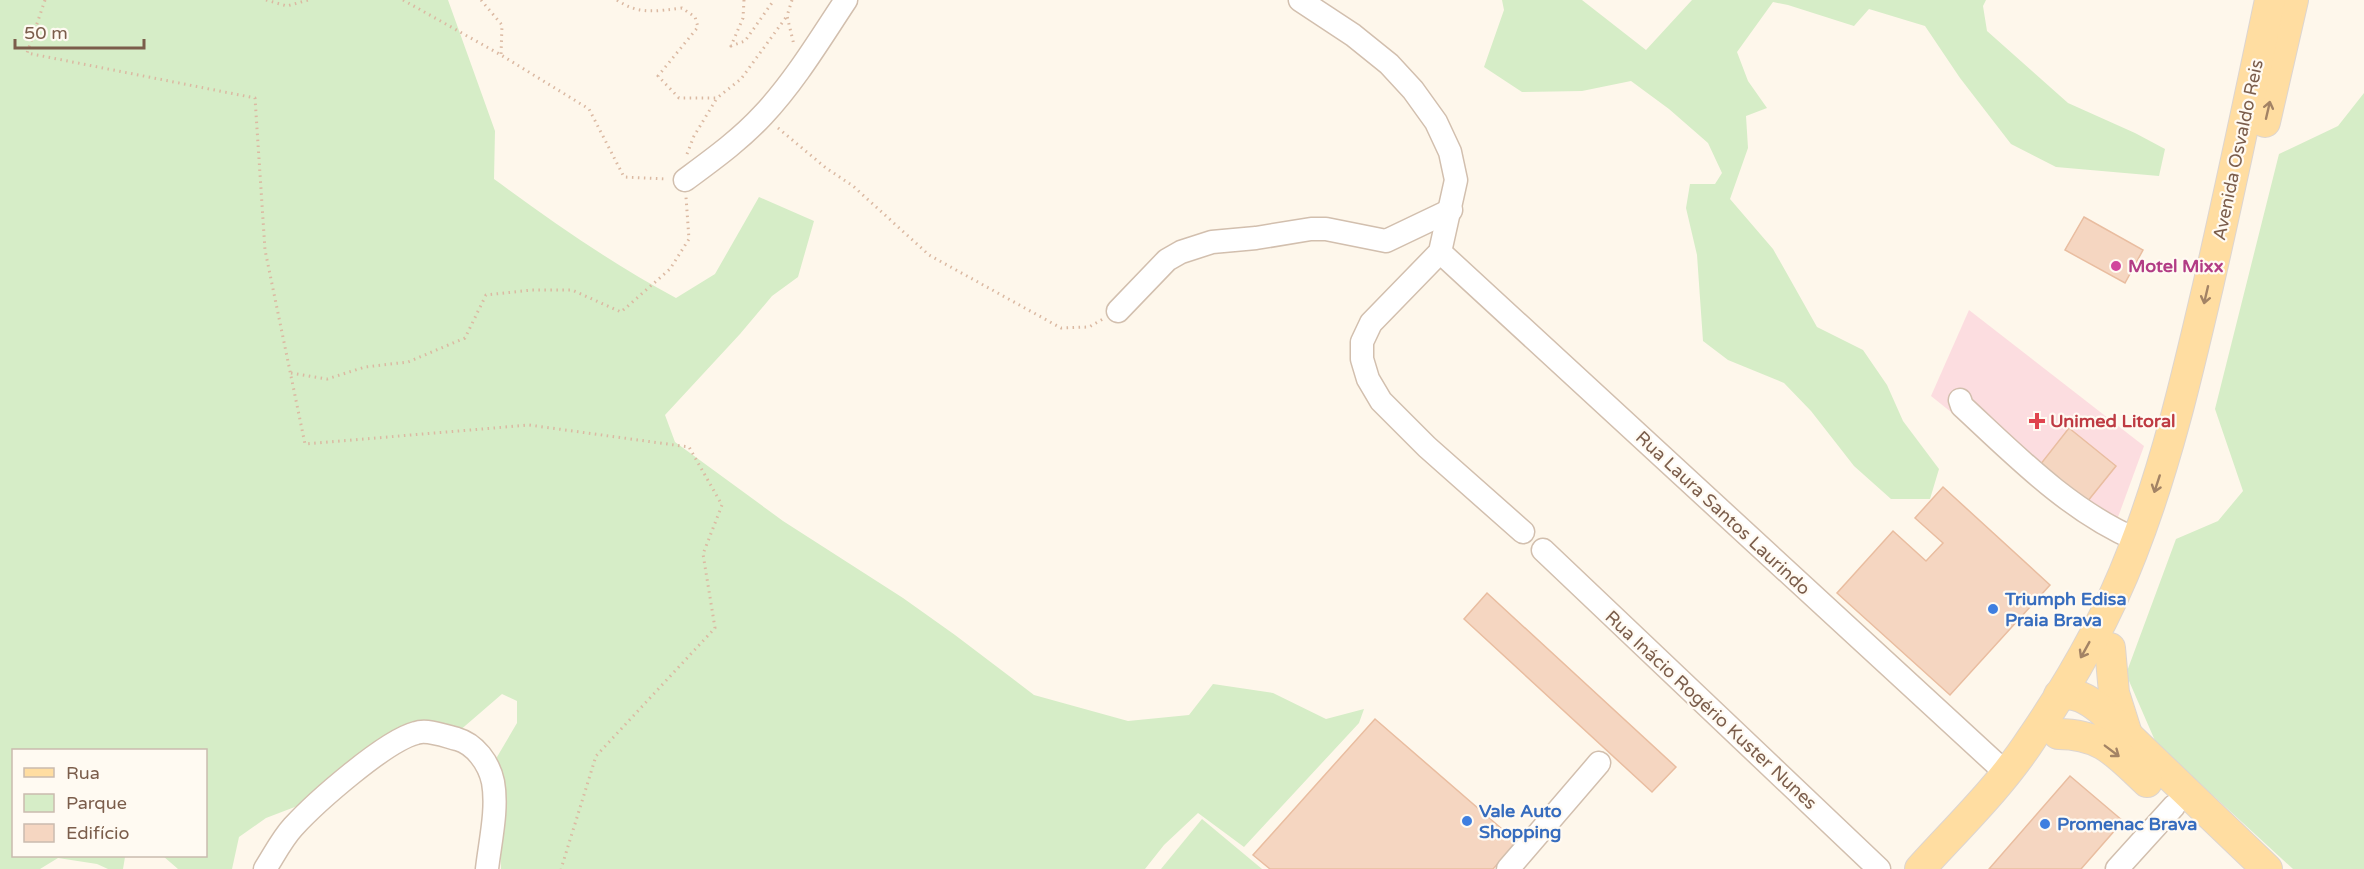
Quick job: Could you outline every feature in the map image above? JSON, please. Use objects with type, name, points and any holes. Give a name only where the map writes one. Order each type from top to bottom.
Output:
[{"type":"main road","name":"Avenida Osvaldo Reis","points":[[1944,869],[2008,798],[2058,734],[2070,696],[2137,540],[2176,424],[2270,0]]},
{"type":"main road","name":"Avenida Osvaldo Reis","points":[[1920,869],[2006,773],[2110,648],[2143,579],[2180,478],[2194,432],[2293,0]]},
{"type":"main road","points":[[2110,648],[2114,693],[2128,734]]},
{"type":"main road","points":[[2070,696],[2128,734],[2153,762],[2267,869]]},
{"type":"main road","points":[[2058,734],[2085,736],[2114,752],[2242,869]]},
{"type":"street","points":[[685,180],[734,143],[763,115],[799,69],[846,0]]},
{"type":"street","points":[[1300,0],[1329,17],[1389,64],[1413,90],[1436,122],[1450,152],[1455,180],[1440,252],[1371,323],[1362,342],[1362,359],[1368,379],[1381,401],[1427,447],[1523,532]]},
{"type":"street","points":[[1118,311],[1167,260],[1198,245],[1311,229],[1386,242],[1450,210]]},
{"type":"street","name":"Rua Laura Santos Laurindo","points":[[1440,252],[2006,773]]},
{"type":"street","points":[[1960,400],[1962,406],[2030,469],[2094,518],[2137,540]]},
{"type":"street","name":"Rua Inácio Rogério Kuster Nunes","points":[[1543,550],[1880,869]]},
{"type":"street","points":[[265,869],[292,828],[338,786],[380,753],[417,732],[465,741],[478,751],[486,766],[493,781],[494,801],[488,869]]},
{"type":"street","points":[[1508,869],[1599,763]]},
{"type":"street","points":[[2117,869],[2174,806]]},
{"type":"path","points":[[45,0],[27,53],[255,98],[266,250],[305,444],[529,425],[689,447],[722,505],[703,554],[715,628],[597,756],[561,869]]},
{"type":"path","points":[[266,0],[287,6],[308,0]]},
{"type":"path","points":[[403,0],[501,55],[589,109],[624,177],[685,180]]},
{"type":"path","points":[[482,0],[502,25],[501,55]]},
{"type":"path","points":[[617,0],[630,9],[658,11],[682,8],[695,17],[698,27],[658,76],[679,98],[717,98]]},
{"type":"path","points":[[744,0],[743,18],[731,46],[745,41],[774,0]]},
{"type":"path","points":[[291,374],[327,379],[365,366],[408,362],[465,338],[486,295],[532,290],[572,290],[621,312],[670,269],[690,239],[682,164],[694,136],[717,98],[741,78],[787,16],[792,0]]},
{"type":"path","points":[[787,16],[799,69]]},
{"type":"path","points":[[763,115],[826,168],[853,186],[929,255],[1061,328],[1089,327],[1118,311]]},
{"type":"shaded area","name":"Unimed Litoral","points":[[1969,310],[2144,446],[2110,539],[1931,396]]},
{"type":"green space","points":[[0,0],[448,0],[495,131],[494,179],[561,227],[629,271],[676,298],[715,274],[759,197],[814,221],[798,277],[772,296],[665,415],[675,442],[783,521],[903,598],[1034,695],[1128,721],[1189,715],[1213,684],[1273,693],[1326,719],[1364,709],[1359,723],[1244,847],[1198,813],[1164,845],[1145,869],[501,869],[497,757],[517,723],[517,701],[502,694],[458,732],[404,728],[313,800],[266,818],[239,837],[232,869],[178,869],[164,857],[207,857],[207,749],[12,749],[12,857],[125,857],[123,869],[108,869],[97,864],[58,858],[40,869],[0,869]]},
{"type":"green space","points":[[1502,0],[1582,0],[1646,50],[1692,0],[1986,0],[1983,6],[1987,31],[2068,103],[2165,149],[2159,176],[2056,167],[2011,144],[1960,78],[1925,26],[1869,9],[1854,26],[1773,2],[1737,52],[1748,81],[1767,108],[1746,116],[1748,148],[1730,199],[1773,249],[1817,327],[1863,350],[1887,385],[1903,421],[1939,469],[1930,499],[1891,499],[1854,466],[1811,411],[1784,383],[1728,360],[1703,341],[1697,255],[1686,208],[1690,184],[1715,184],[1722,173],[1708,143],[1669,109],[1631,81],[1582,91],[1522,92],[1484,67],[1504,10]]},
{"type":"green space","points":[[2364,93],[2364,869],[2293,869],[2156,743],[2126,674],[2176,539],[2218,521],[2243,491],[2215,409],[2279,154],[2338,126]]},
{"type":"green space","points":[[1202,819],[1262,869],[1161,869]]},
{"type":"building","points":[[2084,217],[2143,250],[2125,283],[2065,250]]},
{"type":"building","points":[[2069,428],[2116,466],[2083,507],[2036,470]]},
{"type":"building","points":[[1943,487],[2050,585],[1950,695],[1837,593],[1893,531],[1926,561],[1943,543],[1915,518]]},
{"type":"building","points":[[1487,593],[1676,767],[1652,792],[1464,619]]},
{"type":"building","points":[[1375,719],[1517,842],[1493,869],[1270,869],[1253,855]]},
{"type":"building","points":[[2070,776],[2123,821],[2081,869],[1989,869]]},
{"type":"place","name":"Motel Mixx","points":[[2116,266]]},
{"type":"place","name":"Unimed Litoral","points":[[2037,421]]},
{"type":"place","name":"Triumph Edisa Praia Brava","points":[[1993,609]]},
{"type":"place","name":"Vale Auto Shopping","points":[[1467,821]]},
{"type":"place","name":"Promenac Brava","points":[[2045,824]]}]
